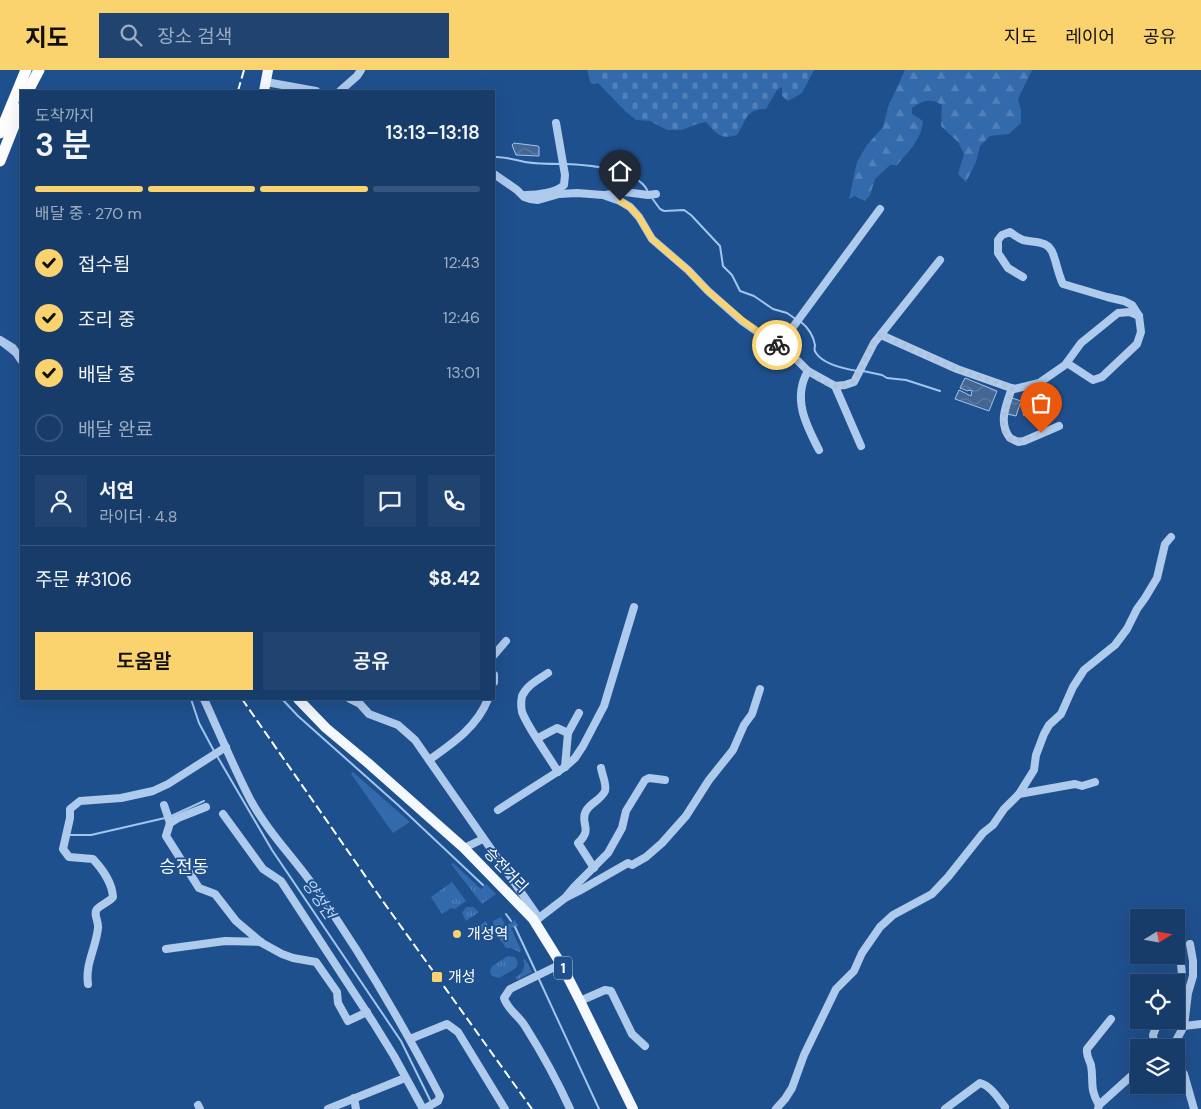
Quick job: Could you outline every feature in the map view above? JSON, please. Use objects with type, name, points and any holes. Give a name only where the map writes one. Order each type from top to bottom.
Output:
[{"type":"highway","points":[[0,132],[26,70]]},
{"type":"highway","points":[[29,90],[39,70]]},
{"type":"highway","points":[[0,161],[20,111]]},
{"type":"main road","points":[[265,87],[268,70]]},
{"type":"main road","name":"승전거리","points":[[299,700],[326,728],[464,848],[536,919],[580,1001],[633,1109]]},
{"type":"street","points":[[341,90],[361,70]]},
{"type":"street","points":[[265,87],[303,90]]},
{"type":"street","points":[[521,194],[530,195],[561,188],[566,181],[556,123]]},
{"type":"street","points":[[495,175],[521,194],[530,199],[538,200],[559,194],[577,193],[603,195],[625,192],[652,194]]},
{"type":"street","points":[[603,195],[630,207],[639,217],[652,239],[742,320],[796,359],[808,371],[835,386],[854,382],[874,342],[940,260]]},
{"type":"street","points":[[779,346],[880,208]]},
{"type":"street","points":[[1023,276],[1008,268],[998,253],[998,240],[1006,232],[1010,232],[1026,241],[1039,242],[1050,249],[1054,254],[1058,275],[1063,284],[1124,301],[1132,305],[1139,316],[1141,332],[1137,344],[1102,376],[1093,380],[1067,363]]},
{"type":"street","points":[[881,335],[957,369],[1012,388],[1040,383],[1067,363],[1081,343],[1118,313],[1130,312],[1139,316]]},
{"type":"street","points":[[0,340],[12,348],[20,359]]},
{"type":"street","points":[[808,371],[800,391],[800,402],[806,423],[819,450]]},
{"type":"street","points":[[835,386],[861,446]]},
{"type":"street","points":[[1012,388],[1003,418],[1005,429],[1010,438],[1018,442],[1024,441],[1059,426]]},
{"type":"street","points":[[776,1109],[792,1088],[804,1055],[836,990],[854,971],[862,953],[880,927],[893,915],[932,894],[983,833],[1019,794],[1034,770],[1036,755],[1049,725],[1061,714],[1073,687],[1084,670],[1115,645],[1127,629],[1137,609],[1157,578],[1165,544],[1171,537]]},
{"type":"street","points":[[498,810],[562,770],[575,758],[604,706],[634,607]]},
{"type":"street","points":[[495,654],[506,641]]},
{"type":"street","points":[[548,673],[532,683],[522,698],[522,712],[538,738],[562,770]]},
{"type":"street","points":[[352,700],[360,704],[369,714],[391,722],[406,731],[415,740],[536,919],[565,898],[579,892],[628,863],[632,865],[646,858],[662,843],[686,816],[709,780],[733,750],[744,725],[752,714],[760,689]]},
{"type":"street","points":[[204,700],[251,800],[272,832],[315,887],[359,954],[410,1040],[440,1096],[438,1101],[425,1108],[405,1078],[367,1012],[281,881],[263,869],[223,814]]},
{"type":"street","points":[[429,760],[475,723],[487,700]]},
{"type":"street","points":[[562,770],[568,733],[579,714]]},
{"type":"street","points":[[538,738],[557,728],[568,733]]},
{"type":"street","points":[[88,984],[89,962],[99,925],[97,909],[110,901],[113,897],[113,888],[93,859],[69,857],[65,853],[63,844],[70,818],[70,809],[80,800],[121,798],[153,791],[168,784],[226,747]]},
{"type":"street","points":[[594,868],[578,843],[586,832],[585,812],[605,791],[606,786],[601,768]]},
{"type":"street","points":[[565,898],[608,854],[622,828],[626,811],[645,780],[649,778],[665,780]]},
{"type":"street","points":[[1019,794],[1074,784],[1082,786],[1094,782]]},
{"type":"street","points":[[164,805],[169,819],[166,836],[199,888],[215,894],[236,921],[262,942],[282,954],[316,962],[337,992],[338,1003],[348,1021],[367,1012]]},
{"type":"street","points":[[169,819],[178,818],[206,807]]},
{"type":"street","points":[[464,848],[483,839]]},
{"type":"street","points":[[166,949],[225,941],[262,942]]},
{"type":"street","points":[[1185,1020],[1193,976],[1190,944]]},
{"type":"street","points":[[320,966],[332,959]]},
{"type":"street","points":[[560,964],[510,989],[504,998],[506,1003],[520,1017],[544,1056],[570,1109]]},
{"type":"street","points":[[580,1001],[605,990],[611,991],[632,1034],[645,1046]]},
{"type":"street","points":[[1111,1019],[1087,1050],[1086,1055],[1091,1065],[1091,1088],[1098,1107],[1130,1077]]},
{"type":"street","points":[[410,1040],[448,1024],[458,1032],[505,1109]]},
{"type":"street","points":[[1185,1026],[1201,1024]]},
{"type":"street","points":[[328,1109],[405,1078]]},
{"type":"street","points":[[1185,1078],[1194,1109]]},
{"type":"street","points":[[945,1109],[980,1083],[992,1091],[1005,1107]]},
{"type":"street","points":[[354,1098],[356,1109]]},
{"type":"green space","points":[[587,70],[814,70],[802,93],[788,101],[782,96],[782,87],[777,90],[766,109],[750,113],[737,135],[727,137],[716,133],[706,122],[682,130],[667,130],[650,121],[636,120],[598,83],[591,84]]},
{"type":"green space","points":[[905,70],[1032,70],[1018,99],[1021,110],[1021,123],[1009,134],[990,136],[980,146],[976,162],[966,182],[958,174],[964,154],[958,142],[941,126],[942,105],[931,101],[920,103],[912,108],[912,114],[923,121],[920,134],[914,145],[897,165],[890,165],[875,179],[870,195],[865,201],[855,196],[849,199],[857,162],[867,145],[883,127],[888,107]]},
{"type":"green space","points":[[353,772],[410,822],[393,833],[351,774]]},
{"type":"green space","points":[[453,863],[481,889],[486,884],[496,894],[482,904],[451,864]]},
{"type":"green space","points":[[452,882],[466,901],[455,909],[451,908],[442,914],[431,897]]},
{"type":"green space","points":[[466,907],[473,907],[479,912],[466,921],[462,913]]},
{"type":"green space","points":[[501,917],[505,924],[515,920],[518,926],[511,928],[521,950],[519,952],[506,948],[494,930],[493,921]]},
{"type":"green space","points":[[486,921],[487,931],[483,937],[479,937],[473,930]]},
{"type":"green space","points":[[508,956],[515,957],[518,963],[516,968],[499,978],[492,976],[490,971],[492,966]]},
{"type":"green space","points":[[525,959],[532,972],[517,980],[516,977],[523,970],[523,960]]},
{"type":"water","points":[[514,143],[538,146],[539,156],[516,155],[512,145]]},
{"type":"water","points":[[965,378],[997,391],[989,411],[955,399],[959,390],[971,396],[972,391],[960,388]]},
{"type":"water","points":[[1027,395],[1044,399],[1041,418],[1023,415]]},
{"type":"water","points":[[1012,398],[1021,401],[1016,416],[1007,414]]},
{"type":"water","points":[[1045,399],[1056,401],[1054,415],[1043,415]]},
{"type":"waterway","points":[[495,157],[534,163],[562,164]]},
{"type":"waterway","points":[[567,164],[599,167],[624,173],[643,184],[648,192]]},
{"type":"waterway","points":[[652,198],[660,209],[664,211],[684,210],[691,215],[720,246],[723,266],[732,275],[740,291],[754,296],[773,309],[787,313],[797,320]]},
{"type":"waterway","points":[[801,322],[812,336],[815,351],[824,361],[835,366],[858,371]]},
{"type":"waterway","name":"양성천","points":[[0,344],[14,355]]},
{"type":"waterway","points":[[863,371],[887,378],[906,380],[940,391]]},
{"type":"waterway","name":"양성천","points":[[191,700],[199,723],[214,751]]},
{"type":"waterway","points":[[283,700],[298,716],[398,805],[483,885]]},
{"type":"waterway","name":"양성천","points":[[217,756],[272,850],[401,1041],[431,1102]]},
{"type":"waterway","points":[[169,817],[204,801]]},
{"type":"waterway","points":[[69,835],[91,835],[165,818]]},
{"type":"waterway","points":[[506,914],[511,921]]},
{"type":"waterway","points":[[515,927],[536,972]]},
{"type":"waterway","points":[[538,977],[599,1109]]},
{"type":"railway","points":[[238,90],[244,70]]},
{"type":"railway","points":[[243,700],[382,900],[532,1109]]},
{"type":"way so far","points":[[777,345],[812,374],[835,386],[846,385],[854,382],[874,342],[881,335],[957,369],[1012,388],[1003,418],[1007,434],[1018,442],[1041,433]]},
{"type":"place","name":"개성역","points":[[457,934]]},
{"type":"place","name":"개성","points":[[437,977]]},
{"type":"district","name":"승전동","points":[[184,867]]},
{"type":"route","points":[[620,201],[630,207],[639,217],[652,239],[688,270],[708,291],[742,320],[777,345]]}]
